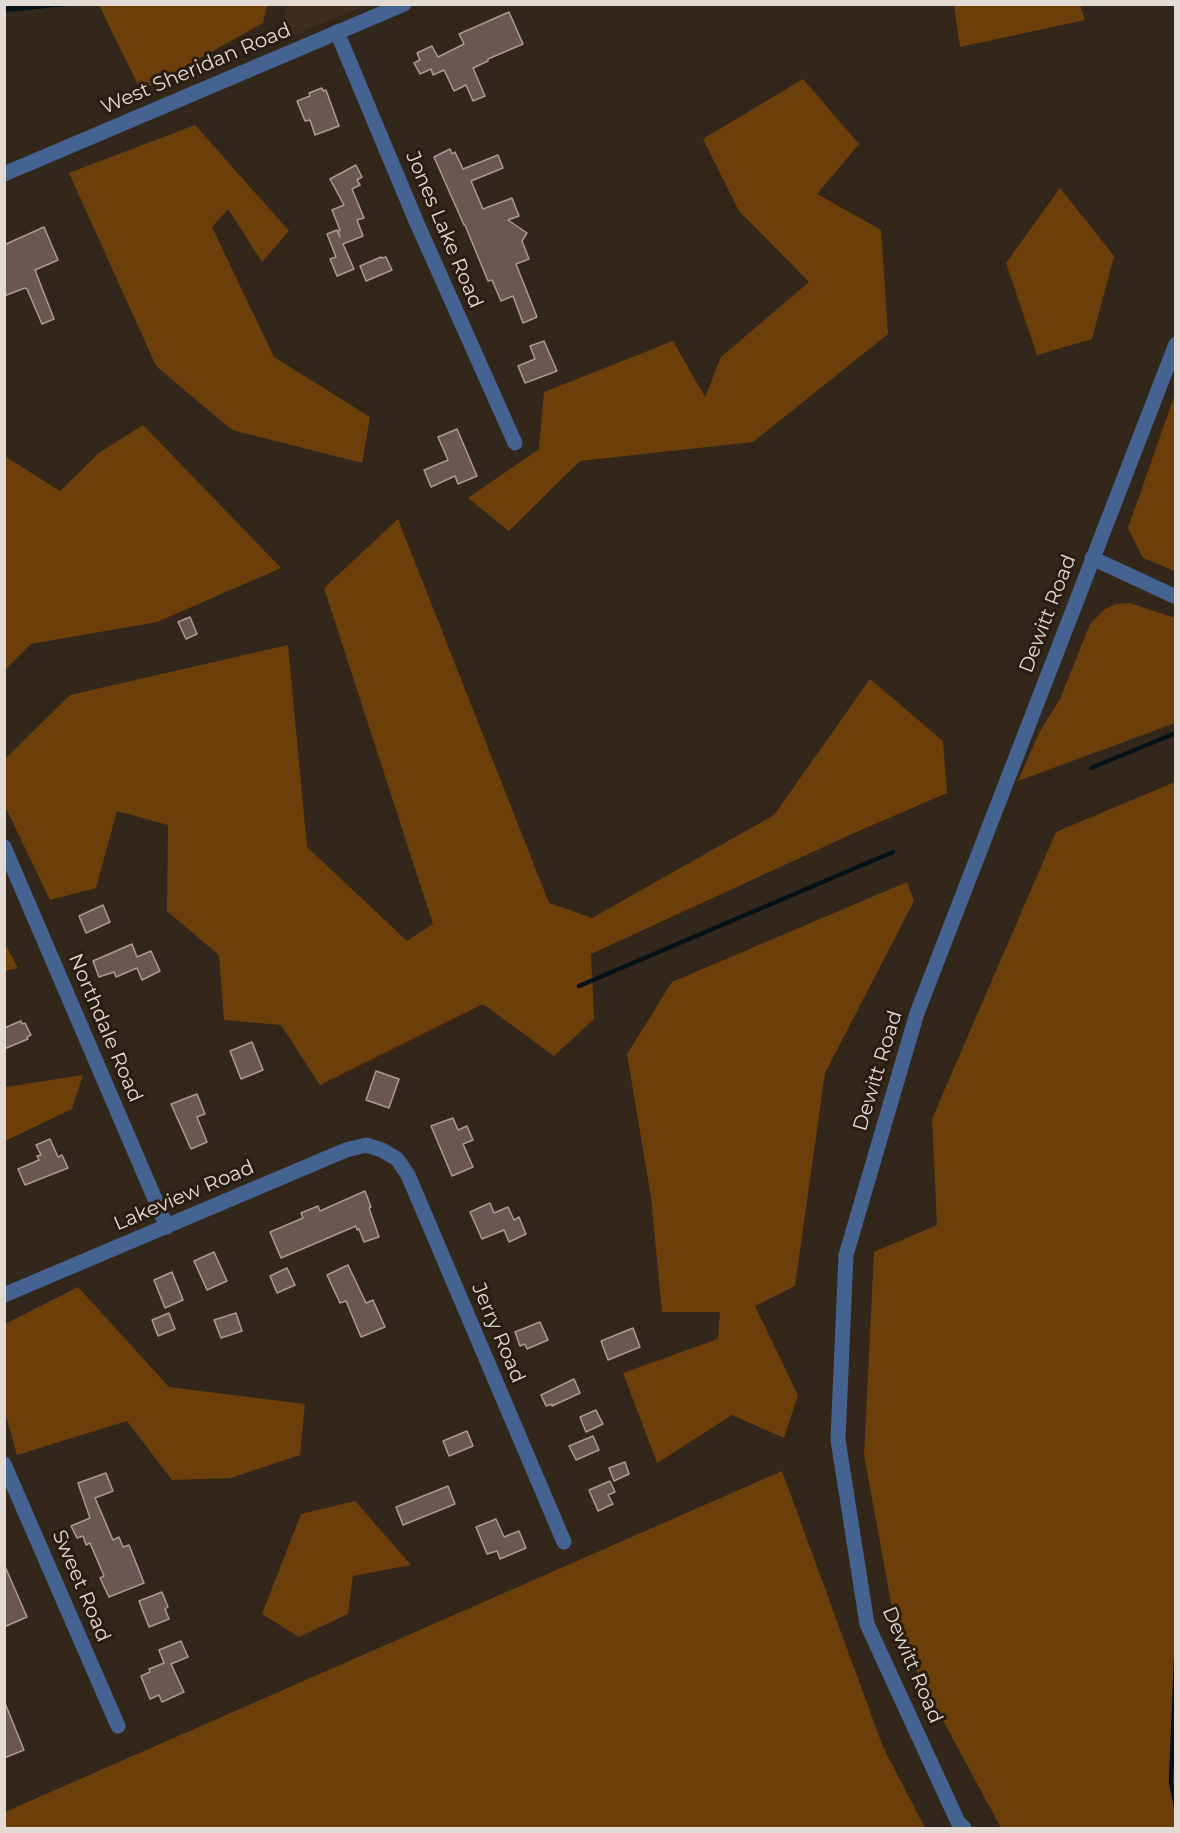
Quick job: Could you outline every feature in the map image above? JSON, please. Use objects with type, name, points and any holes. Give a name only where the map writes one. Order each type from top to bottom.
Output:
[{"type":"street","name":"West Sheridan Road","points":[[4,174],[404,4]]},
{"type":"street","name":"Jones Lake Road","points":[[338,33],[416,220],[514,443]]},
{"type":"street","name":"Dewitt Road","points":[[964,1828],[958,1822],[867,1624],[838,1440],[846,1255],[917,1013],[1176,344]]},
{"type":"street","points":[[1092,558],[1176,597]]},
{"type":"street","name":"Northdale Road","points":[[4,846],[167,1227]]},
{"type":"street","name":"Lakeview Road","points":[[4,1295],[346,1150],[366,1145],[382,1150]]},
{"type":"street","name":"Jerry Road","points":[[382,1150],[397,1160],[408,1175],[564,1542]]},
{"type":"street","name":"Sweet Road","points":[[4,1464],[118,1726]]},
{"type":"shaded area","points":[[5,4],[78,4],[78,5],[5,12]]},
{"type":"shaded area","points":[[287,4],[367,5],[279,41]]},
{"type":"shaded area","points":[[99,5],[267,5],[263,23],[141,91]]},
{"type":"shaded area","points":[[954,5],[1080,5],[1085,20],[960,47]]},
{"type":"shaded area","points":[[803,79],[859,144],[817,194],[881,230],[888,334],[753,442],[580,461],[509,531],[468,498],[539,449],[544,392],[673,341],[705,397],[721,357],[809,282],[739,211],[703,139]]},
{"type":"shaded area","points":[[195,125],[289,231],[262,262],[228,209],[212,227],[274,357],[370,417],[362,463],[232,430],[156,366],[69,173]]},
{"type":"shaded area","points":[[1060,188],[1114,256],[1092,339],[1037,355],[1006,263]]},
{"type":"shaded area","points":[[1175,394],[1176,571],[1143,558],[1128,528]]},
{"type":"shaded area","points":[[143,425],[281,568],[157,622],[31,644],[5,670],[5,452],[6,457],[60,491],[99,453]]},
{"type":"shaded area","points":[[398,519],[549,903],[592,918],[774,815],[870,679],[943,741],[947,793],[854,833],[591,954],[594,1019],[554,1056],[483,1004],[320,1085],[281,1025],[224,1020],[219,955],[167,911],[168,825],[117,811],[96,888],[50,900],[5,806],[5,759],[70,695],[288,645],[307,847],[407,941],[433,924],[324,588]]},
{"type":"shaded area","points":[[1130,603],[1175,618],[1175,723],[1018,781],[1039,733],[1060,699],[1090,624],[1105,609],[1116,604]]},
{"type":"shaded area","points":[[1175,782],[1175,1828],[1001,1828],[897,1635],[864,1455],[874,1252],[937,1225],[932,1119],[1056,832]]},
{"type":"shaded area","points":[[907,882],[914,901],[825,1073],[795,1286],[755,1306],[798,1395],[784,1438],[732,1415],[657,1463],[623,1373],[718,1339],[720,1312],[662,1312],[651,1197],[627,1054],[672,982]]},
{"type":"shaded area","points":[[5,944],[18,968],[5,971]]},
{"type":"shaded area","points":[[83,1075],[72,1109],[5,1141],[5,1087]]},
{"type":"shaded area","points":[[78,1287],[169,1387],[305,1404],[300,1455],[231,1478],[172,1480],[127,1421],[17,1455],[5,1412],[5,1324]]},
{"type":"shaded area","points":[[782,1471],[883,1747],[925,1828],[5,1828],[5,1812]]},
{"type":"shaded area","points":[[355,1501],[411,1565],[353,1576],[348,1614],[299,1637],[262,1614],[301,1514]]},
{"type":"building","points":[[509,12],[523,44],[473,68],[485,96],[473,101],[466,85],[454,91],[444,70],[433,75],[431,69],[420,74],[414,63],[420,60],[417,53],[432,46],[438,57],[464,44],[459,34]]},
{"type":"building","points":[[322,88],[323,91],[326,90],[339,126],[315,135],[310,120],[305,121],[297,101]]},
{"type":"building","points":[[450,149],[452,154],[455,152],[463,169],[498,155],[503,168],[471,181],[483,209],[512,198],[519,216],[508,220],[527,233],[522,241],[529,259],[516,264],[537,317],[523,323],[513,296],[501,301],[492,280],[488,281],[434,157]]},
{"type":"building","points":[[356,165],[362,177],[357,180],[360,185],[352,189],[364,218],[357,220],[363,236],[343,244],[354,269],[337,276],[330,259],[336,257],[327,234],[337,230],[340,237],[338,231],[340,230],[332,210],[344,205],[330,179]]},
{"type":"building","points":[[44,227],[58,260],[35,270],[54,319],[42,324],[27,289],[4,296],[4,245]]},
{"type":"building","points":[[386,257],[392,270],[366,281],[360,266]]},
{"type":"building","points":[[544,341],[557,371],[525,383],[518,366],[535,359],[530,346]]},
{"type":"building","points":[[457,429],[477,476],[458,484],[455,476],[431,487],[424,470],[448,460],[438,437]]},
{"type":"building","points":[[190,617],[197,634],[186,639],[178,622]]},
{"type":"building","points":[[103,905],[110,922],[86,933],[79,916]]},
{"type":"building","points":[[132,944],[137,957],[151,951],[160,971],[142,980],[137,968],[116,977],[114,972],[99,977],[93,961]]},
{"type":"building","points":[[21,1021],[22,1024],[25,1023],[31,1035],[27,1037],[28,1039],[4,1049],[4,1028]]},
{"type":"building","points":[[252,1042],[263,1070],[241,1079],[230,1051]]},
{"type":"building","points":[[376,1071],[399,1079],[389,1108],[366,1100]]},
{"type":"building","points":[[197,1094],[205,1114],[197,1117],[207,1142],[191,1149],[171,1104]]},
{"type":"building","points":[[453,1118],[458,1130],[467,1126],[473,1140],[463,1144],[473,1167],[452,1176],[431,1126]]},
{"type":"building","points":[[50,1139],[58,1157],[62,1155],[68,1168],[25,1185],[18,1169],[39,1160],[37,1156],[41,1155],[36,1145]]},
{"type":"building","points":[[365,1191],[379,1237],[364,1242],[356,1226],[281,1258],[270,1232],[303,1218],[301,1213],[318,1206],[320,1211]]},
{"type":"building","points":[[490,1203],[494,1213],[508,1207],[514,1220],[519,1217],[526,1234],[509,1242],[504,1230],[482,1239],[470,1212]]},
{"type":"building","points":[[214,1252],[227,1281],[207,1290],[194,1261]]},
{"type":"building","points":[[348,1265],[366,1303],[373,1300],[385,1327],[361,1337],[346,1301],[340,1303],[327,1275]]},
{"type":"building","points":[[287,1268],[295,1285],[277,1293],[270,1276]]},
{"type":"building","points":[[172,1272],[183,1300],[165,1308],[154,1280]]},
{"type":"building","points":[[169,1313],[175,1329],[158,1336],[152,1320]]},
{"type":"building","points":[[236,1313],[242,1331],[221,1338],[214,1320]]},
{"type":"building","points":[[540,1322],[548,1340],[527,1349],[525,1344],[520,1346],[515,1332]]},
{"type":"building","points":[[633,1328],[640,1347],[608,1360],[601,1341]]},
{"type":"building","points":[[574,1379],[580,1393],[552,1406],[552,1404],[546,1406],[541,1395]]},
{"type":"building","points":[[596,1410],[603,1424],[586,1432],[580,1417]]},
{"type":"building","points":[[467,1431],[473,1446],[449,1456],[443,1441]]},
{"type":"building","points":[[593,1436],[599,1450],[576,1460],[569,1446]]},
{"type":"building","points":[[625,1462],[629,1474],[614,1481],[609,1468]]},
{"type":"building","points":[[106,1473],[113,1491],[95,1498],[113,1540],[119,1537],[123,1547],[129,1545],[144,1583],[109,1597],[100,1578],[104,1576],[90,1543],[86,1545],[83,1536],[77,1538],[71,1526],[90,1518],[78,1483]]},
{"type":"building","points":[[610,1481],[615,1492],[608,1495],[613,1504],[598,1511],[589,1490]]},
{"type":"building","points":[[448,1486],[455,1504],[403,1525],[396,1507]]},
{"type":"building","points":[[496,1519],[504,1537],[519,1531],[526,1548],[500,1559],[497,1551],[487,1554],[476,1527]]},
{"type":"building","points":[[4,1564],[27,1617],[4,1627]]},
{"type":"building","points":[[162,1592],[168,1607],[165,1609],[169,1619],[149,1627],[139,1601]]},
{"type":"building","points":[[181,1641],[188,1657],[171,1664],[184,1692],[162,1702],[159,1695],[150,1699],[141,1676],[150,1672],[149,1669],[164,1663],[159,1650]]},
{"type":"building","points":[[4,1704],[24,1750],[4,1758]]},
{"type":"waterway","points":[[1091,768],[1176,733]]},
{"type":"waterway","points":[[579,986],[893,852]]},
{"type":"waterway","points":[[1176,1658],[1171,1783],[1176,1806]]}]
